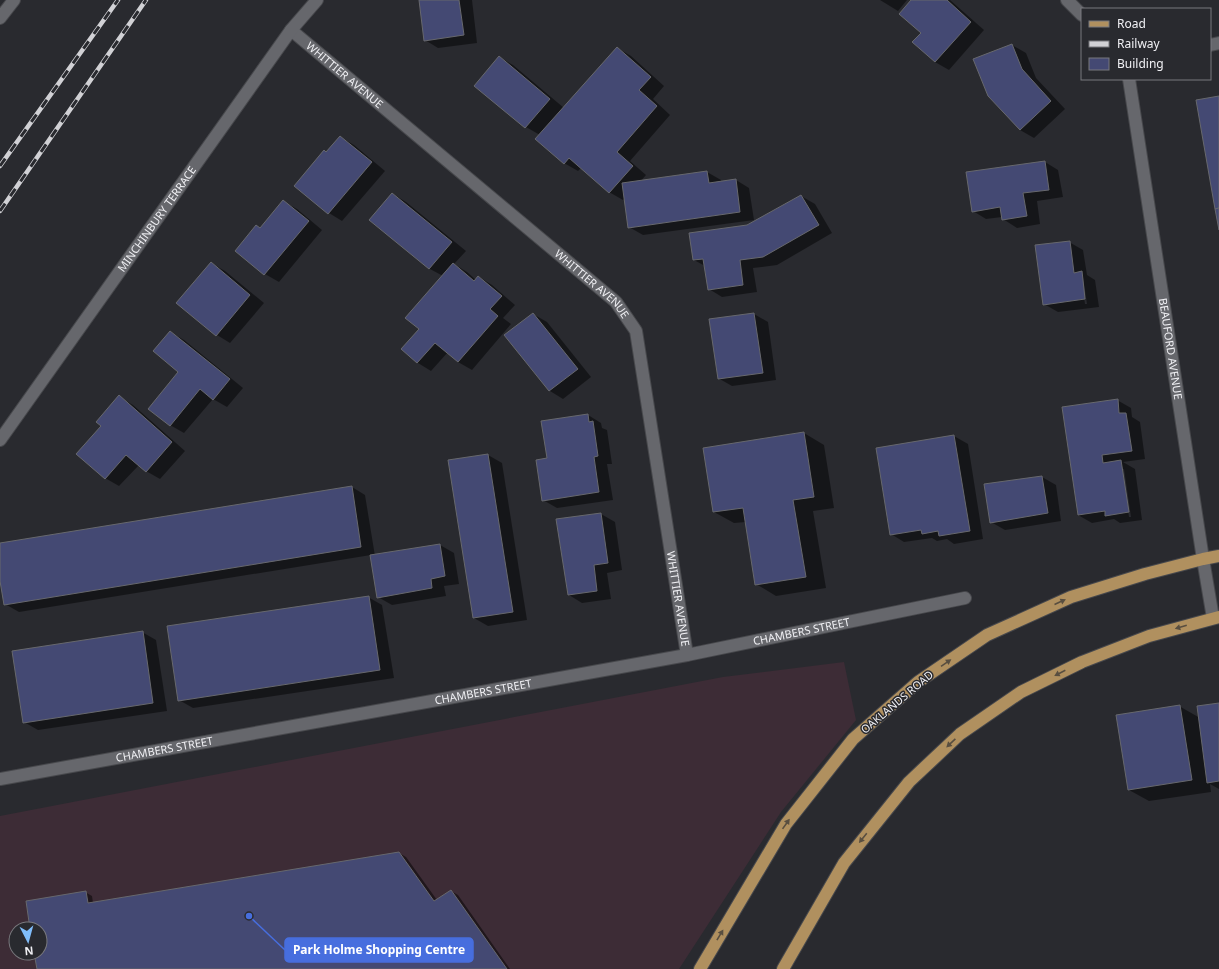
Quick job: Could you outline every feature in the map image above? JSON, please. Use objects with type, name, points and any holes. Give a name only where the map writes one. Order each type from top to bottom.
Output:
[{"type":"main road","name":"OAKLANDS ROAD","points":[[700,969],[786,824],[854,739],[918,682],[987,635],[1071,597],[1145,574],[1219,556]]},
{"type":"main road","points":[[783,969],[844,863],[909,782],[960,734],[1021,692],[1082,662],[1149,636],[1216,617]]},
{"type":"street","points":[[0,18],[14,0]]},
{"type":"street","name":"MINCHINBURY TERRACE","points":[[0,440],[291,30],[317,0]]},
{"type":"street","points":[[1067,0],[1081,14]]},
{"type":"street","name":"WHITTIER AVENUE","points":[[291,30],[616,302],[636,331],[687,655]]},
{"type":"street","name":"BEAUFORD AVENUE","points":[[1129,80],[1203,559],[1216,617]]},
{"type":"street","name":"CHAMBERS STREET","points":[[0,779],[687,655],[965,598]]},
{"type":"shaded area","points":[[844,662],[856,720],[781,812],[679,969],[0,969],[0,816],[723,677]]},
{"type":"building","points":[[419,0],[459,0],[464,35],[424,41]]},
{"type":"building","points":[[911,0],[947,0],[971,22],[935,62],[912,42],[921,33],[899,14]]},
{"type":"building","points":[[1012,44],[1022,69],[1051,101],[1020,130],[988,96],[973,59]]},
{"type":"building","points":[[617,47],[651,77],[639,90],[657,106],[617,152],[633,166],[609,193],[569,158],[564,164],[535,139]]},
{"type":"building","points":[[499,56],[550,99],[525,128],[474,86]]},
{"type":"building","points":[[1219,96],[1219,208],[1215,209],[1196,100]]},
{"type":"building","points":[[340,136],[372,162],[328,214],[294,186],[324,150],[326,152]]},
{"type":"building","points":[[1045,161],[1049,190],[1023,193],[1027,216],[1002,220],[1000,207],[972,212],[966,172]]},
{"type":"building","points":[[707,171],[709,183],[736,179],[740,212],[628,228],[622,183]]},
{"type":"building","points":[[392,193],[452,242],[429,269],[369,220]]},
{"type":"building","points":[[801,195],[819,225],[763,257],[740,260],[743,285],[708,290],[703,259],[693,260],[689,233],[747,225]]},
{"type":"building","points":[[283,200],[309,221],[264,275],[235,251],[256,225],[260,228]]},
{"type":"building","points":[[1219,208],[1219,230],[1215,209]]},
{"type":"building","points":[[1070,241],[1074,273],[1082,271],[1085,299],[1043,305],[1035,245]]},
{"type":"building","points":[[211,262],[250,295],[216,336],[176,303]]},
{"type":"building","points":[[453,263],[474,281],[478,276],[502,296],[490,309],[498,316],[458,362],[435,343],[417,363],[401,349],[419,329],[405,318]]},
{"type":"building","points":[[533,313],[578,369],[549,391],[504,335]]},
{"type":"building","points":[[754,313],[763,373],[718,379],[709,319]]},
{"type":"building","points":[[170,331],[230,379],[213,400],[200,389],[170,426],[148,409],[178,372],[153,351]]},
{"type":"building","points":[[119,395],[172,442],[146,472],[126,455],[105,479],[76,454],[101,426],[96,422]]},
{"type":"building","points":[[1118,399],[1119,413],[1126,413],[1132,451],[1102,455],[1103,463],[1121,460],[1129,512],[1105,516],[1105,511],[1078,515],[1062,407]]},
{"type":"building","points":[[588,414],[589,422],[593,421],[598,456],[594,457],[599,492],[542,501],[536,460],[547,458],[541,421]]},
{"type":"building","points":[[804,432],[814,497],[793,500],[806,577],[755,585],[743,508],[713,512],[703,448]]},
{"type":"building","points":[[954,435],[970,531],[939,536],[938,531],[922,534],[921,530],[890,535],[876,448]]},
{"type":"building","points":[[488,454],[513,612],[473,618],[448,460]]},
{"type":"building","points":[[1042,476],[1048,513],[990,523],[984,484]]},
{"type":"building","points":[[352,486],[361,547],[4,605],[0,581],[0,543]]},
{"type":"building","points":[[601,513],[608,563],[594,565],[597,591],[568,595],[556,519]]},
{"type":"building","points":[[440,544],[445,576],[431,579],[432,588],[377,598],[370,555]]},
{"type":"building","points":[[369,596],[380,670],[178,701],[167,626]]},
{"type":"building","points":[[143,631],[153,703],[23,723],[12,651]]},
{"type":"building","points":[[1219,703],[1219,781],[1207,783],[1197,706]]},
{"type":"building","points":[[1180,705],[1192,780],[1128,790],[1116,715]]},
{"type":"building","points":[[399,852],[434,901],[451,890],[507,969],[37,969],[36,961],[48,961],[48,921],[29,921],[26,901],[86,891],[88,903]]},
{"type":"railway","points":[[0,166],[118,0]]},
{"type":"railway","points":[[0,211],[146,0]]},
{"type":"place","name":"Park Holme Shopping Centre","points":[[249,916]]}]
